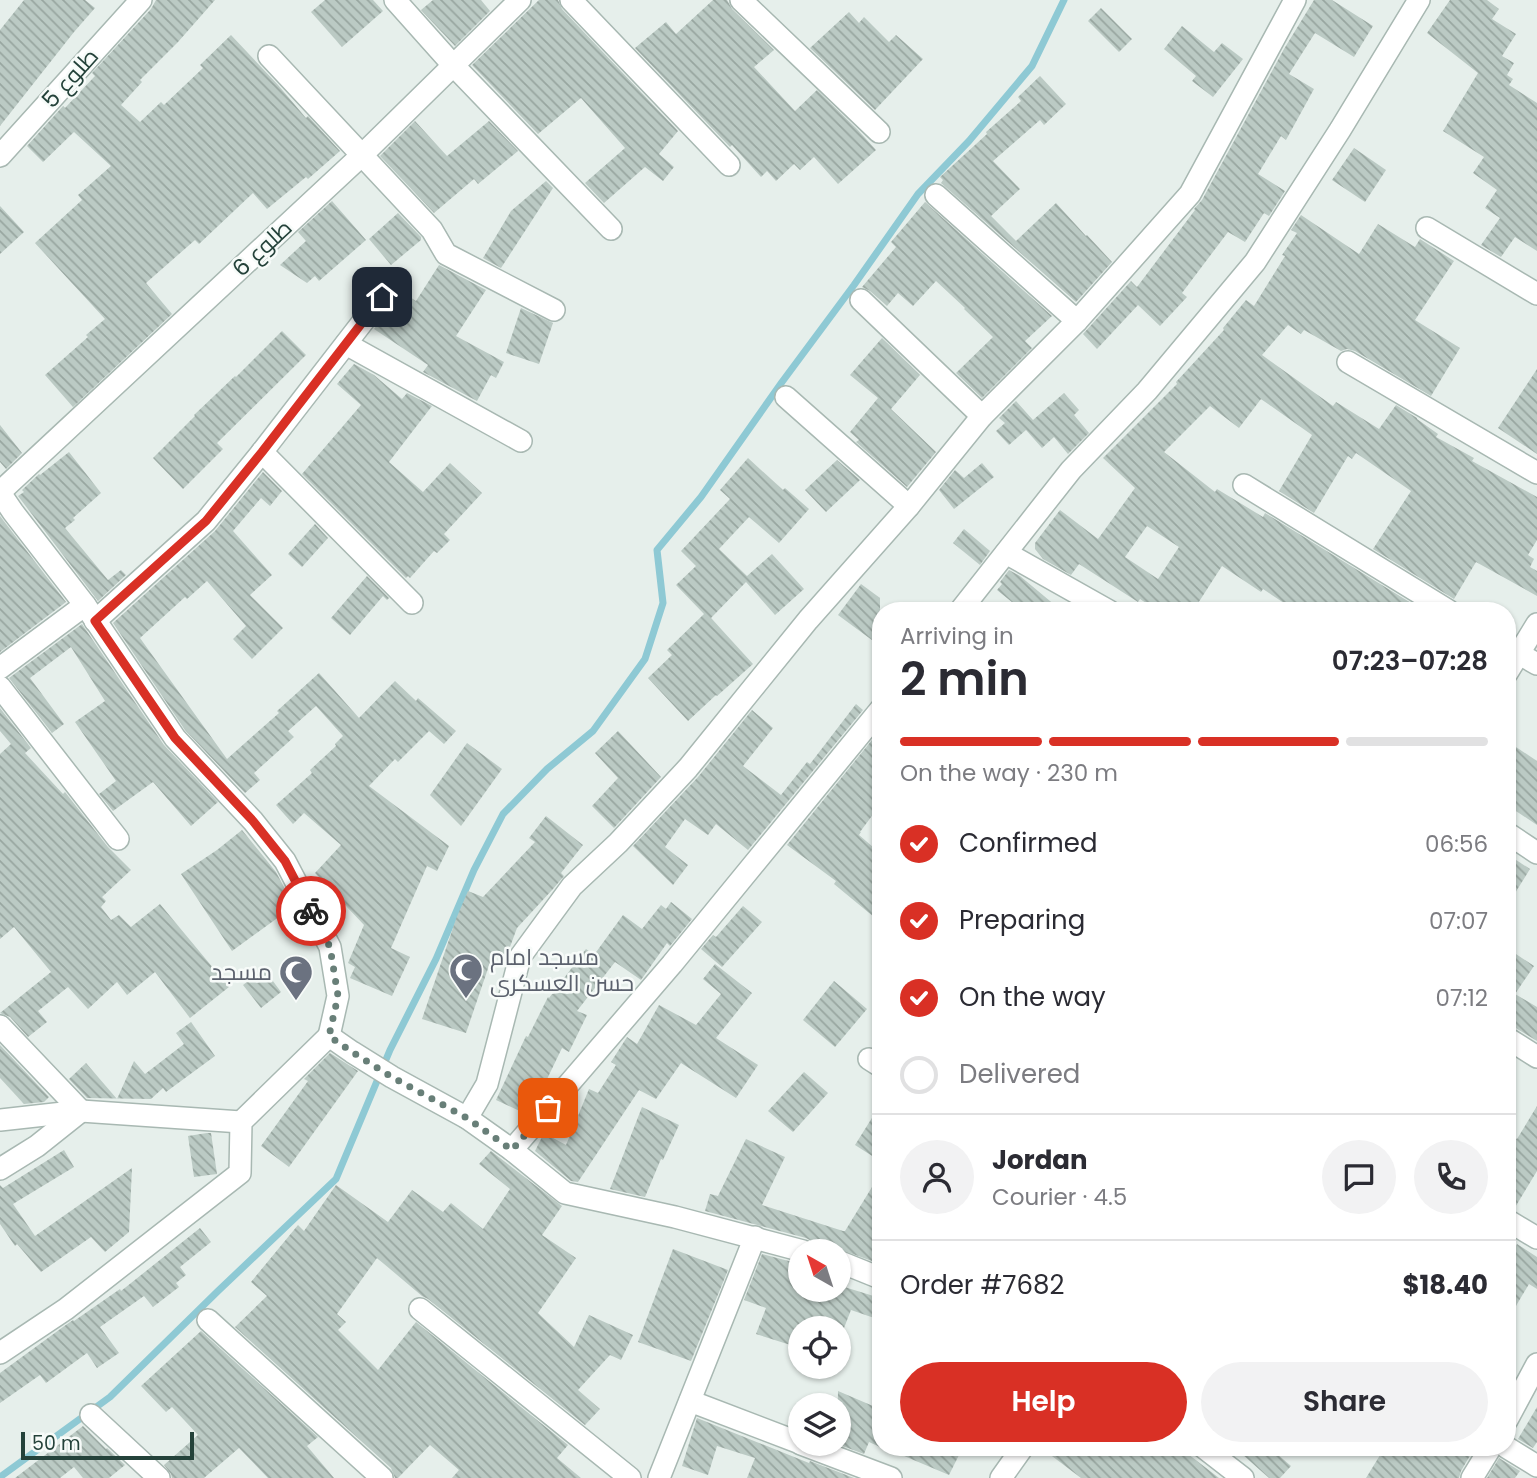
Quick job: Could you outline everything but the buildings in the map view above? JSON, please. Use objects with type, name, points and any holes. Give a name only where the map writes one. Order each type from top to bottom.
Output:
[{"type":"street","name":"طلوع 5","points":[[0,156],[141,0]]},
{"type":"street","points":[[395,0],[453,65],[611,229]]},
{"type":"street","name":"طلوع 6","points":[[0,492],[362,155],[520,0]]},
{"type":"street","points":[[571,0],[729,165]]},
{"type":"street","points":[[741,0],[879,132]]},
{"type":"street","points":[[467,1118],[487,1084],[520,957],[572,886],[618,843],[688,768],[808,620],[909,506],[982,415],[1077,321],[1190,194],[1295,0]]},
{"type":"street","points":[[967,602],[1071,470],[1147,391],[1255,262],[1419,0]]},
{"type":"street","points":[[269,56],[432,230],[446,254],[554,310]]},
{"type":"street","points":[[936,195],[1077,321]]},
{"type":"street","points":[[1427,228],[1537,295]]},
{"type":"street","points":[[0,668],[90,613],[206,521],[382,297]]},
{"type":"street","points":[[861,300],[982,415]]},
{"type":"street","points":[[346,344],[521,441]]},
{"type":"street","points":[[1348,362],[1537,473]]},
{"type":"street","points":[[786,397],[909,506]]},
{"type":"street","points":[[262,452],[412,603]]},
{"type":"street","points":[[1244,485],[1433,602]]},
{"type":"street","points":[[0,492],[13,513],[90,613],[175,738],[253,821],[285,861],[330,947],[338,996],[329,1036],[241,1122],[240,1173],[66,1309],[0,1353]]},
{"type":"street","points":[[1006,553],[1093,602]]},
{"type":"street","points":[[1516,646],[1537,624]]},
{"type":"street","points":[[1516,652],[1537,664]]},
{"type":"street","points":[[0,687],[118,839]]},
{"type":"street","points":[[512,1150],[672,964],[872,720]]},
{"type":"street","points":[[1516,839],[1537,853]]},
{"type":"street","points":[[0,1026],[82,1111]]},
{"type":"street","points":[[329,1036],[392,1077],[467,1118],[565,1193],[675,1217],[788,1247]]},
{"type":"street","points":[[1516,1044],[1537,1057]]},
{"type":"street","points":[[0,1120],[82,1111],[241,1122]]},
{"type":"street","points":[[0,1169],[37,1146],[82,1111]]},
{"type":"street","points":[[1516,1225],[1537,1238]]},
{"type":"street","points":[[659,1478],[755,1237]]},
{"type":"street","points":[[851,1266],[872,1275]]},
{"type":"street","points":[[421,1309],[630,1478]]},
{"type":"street","points":[[208,1320],[382,1478]]},
{"type":"street","points":[[1516,1403],[1537,1364]]},
{"type":"street","points":[[690,1401],[788,1438]]},
{"type":"street","points":[[91,1415],[159,1478]]},
{"type":"street","points":[[1516,1453],[1537,1466]]},
{"type":"street","points":[[834,1456],[891,1478]]},
{"type":"street","points":[[1001,1478],[1017,1456]]},
{"type":"street","points":[[1215,1456],[1243,1478]]},
{"type":"street","points":[[1472,1478],[1485,1456]]},
{"type":"waterway","points":[[0,1477],[110,1397],[336,1179],[390,1050],[436,959],[474,870],[503,814],[547,769],[593,731],[645,659],[663,603],[657,550],[701,497],[918,194],[969,141],[1032,66],[1064,0]]},
{"type":"way so far","points":[[311,911],[330,947],[338,996],[329,1036],[392,1077],[467,1118],[512,1150],[548,1108]]},
{"type":"place","name":"مسجد امام حسن العسکری","points":[[466,1000]]},
{"type":"place","name":"مسجد","points":[[296,1002]]},
{"type":"route","points":[[311,911],[285,861],[253,821],[175,738],[95,621],[206,521],[382,297]]}]
